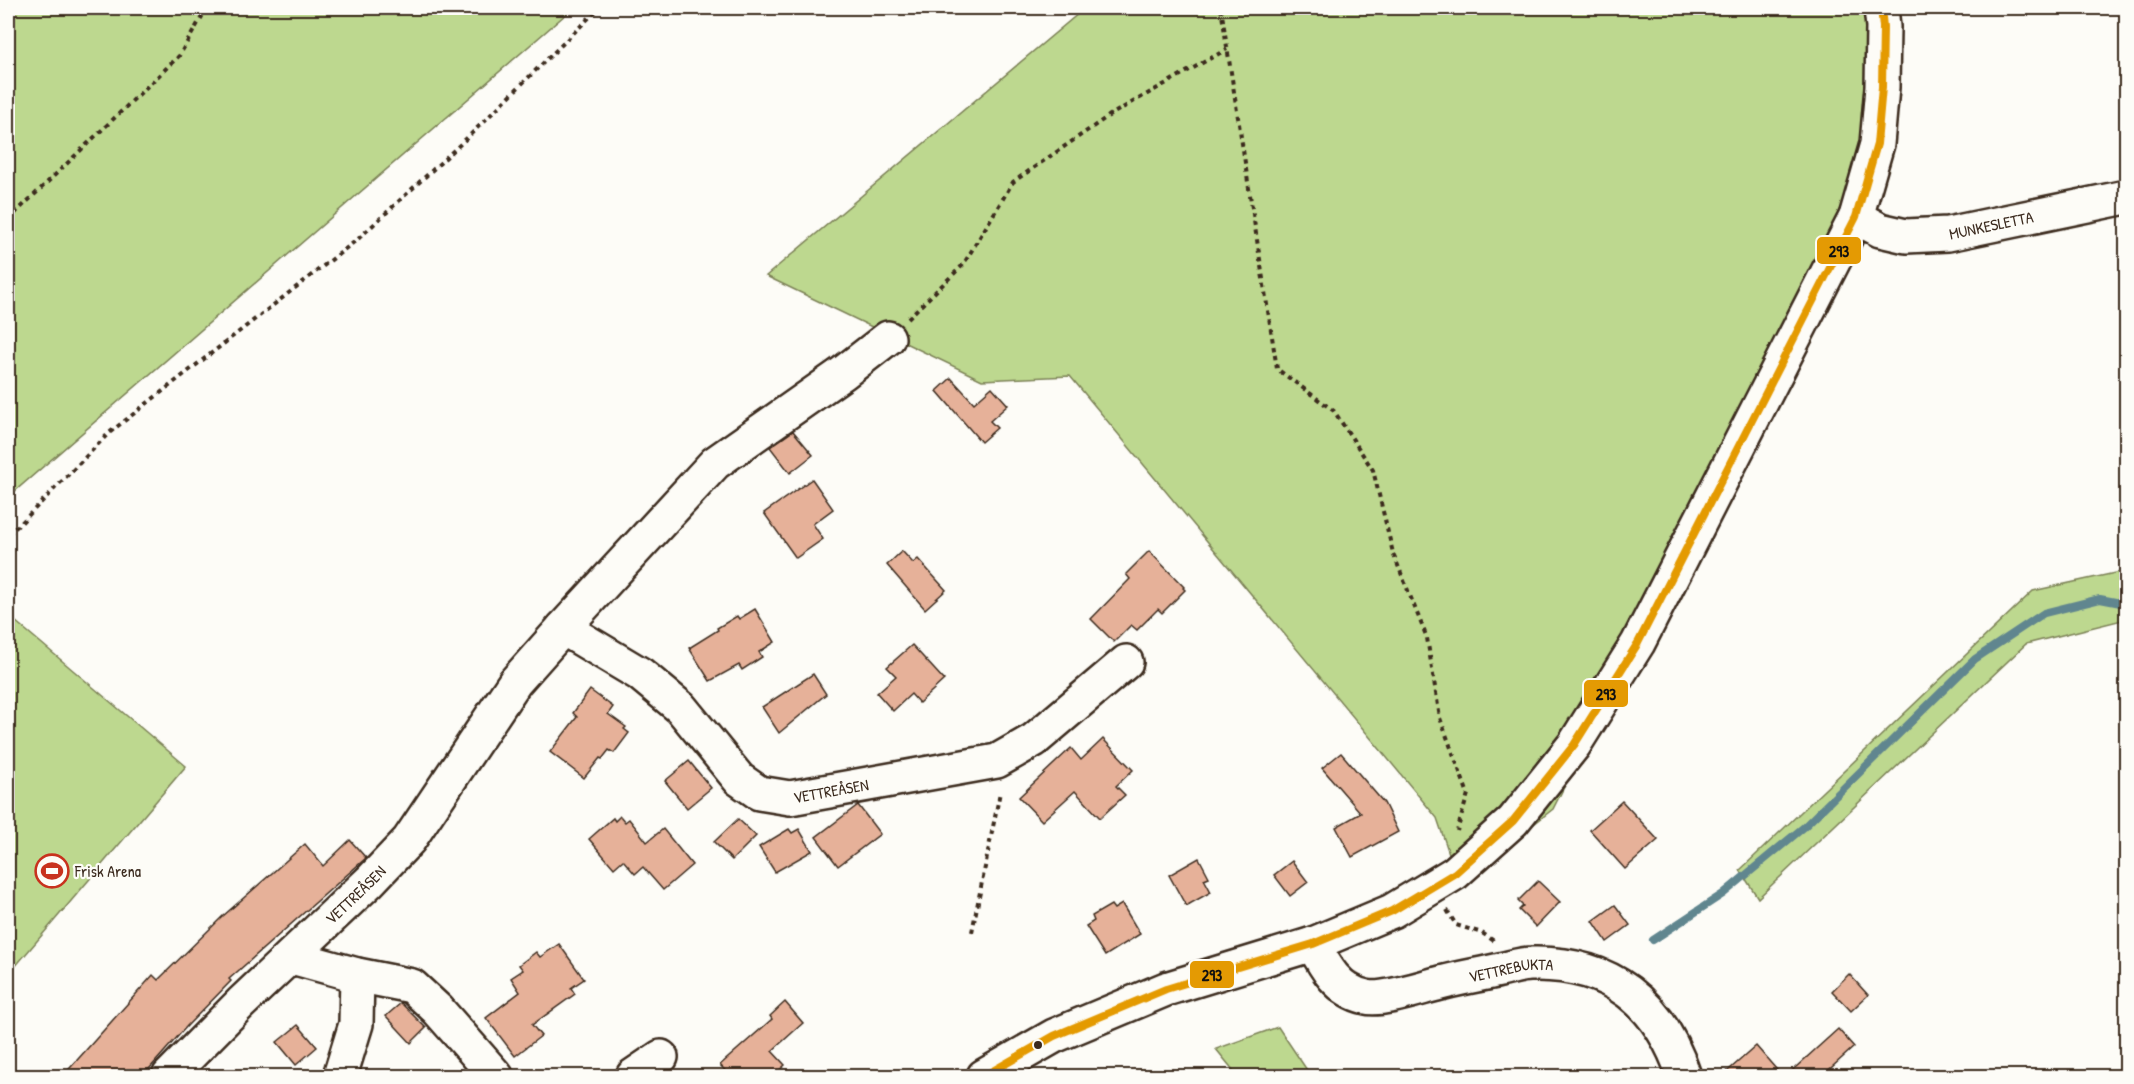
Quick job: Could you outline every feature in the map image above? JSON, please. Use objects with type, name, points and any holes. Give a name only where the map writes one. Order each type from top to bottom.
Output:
[{"type":"street","points":[[984,1077],[1054,1036],[1166,988],[1314,944],[1392,911],[1455,873],[1513,821],[1574,745],[1638,643],[1856,217],[1877,144],[1882,87],[1881,8]]},
{"type":"street","name":"MUNKESLETTA","points":[[1856,217],[1880,230],[1906,236],[1948,234],[2127,197]]},
{"type":"street","name":"VETTREÅSEN","points":[[169,1077],[241,1003],[370,882],[409,840],[515,682],[715,463],[843,373],[888,338]]},
{"type":"street","name":"VETTREÅSEN","points":[[563,628],[640,674],[681,708],[739,779],[759,793],[790,798],[997,761],[1034,740],[1126,662]]},
{"type":"street","name":"VETTREBUKTA","points":[[1314,944],[1327,970],[1347,990],[1367,998],[1395,994],[1530,964],[1564,966],[1600,974],[1631,993],[1659,1023],[1684,1077]]},
{"type":"street","points":[[291,957],[357,975],[412,986],[438,1010],[496,1077]]},
{"type":"street","points":[[340,1077],[356,1024],[357,975]]},
{"type":"street","points":[[633,1077],[661,1057]]},
{"type":"path","points":[[8,220],[179,56],[207,8]]},
{"type":"path","points":[[8,534],[109,433],[358,239],[468,137],[599,8]]},
{"type":"path","points":[[1221,8],[1277,369],[1334,411],[1373,470],[1393,553],[1427,638],[1440,717],[1468,794],[1453,845],[1455,873]]},
{"type":"path","points":[[888,338],[963,266],[1013,182],[1110,115],[1227,49]]},
{"type":"path","points":[[972,932],[1001,786],[997,761]]},
{"type":"path","points":[[1446,907],[1456,925],[1482,933],[1530,964]]},
{"type":"green space","points":[[8,8],[573,8],[8,497]]},
{"type":"green space","points":[[1085,8],[1885,8],[1873,144],[1820,279],[1553,809],[1459,883],[1437,818],[1070,376],[982,380],[766,276]]},
{"type":"green space","points":[[2126,572],[2126,623],[2122,620],[2026,644],[1758,898],[1740,870],[2033,591]]},
{"type":"green space","name":"Frisk Arena","points":[[8,615],[186,766],[8,975]]},
{"type":"green space","points":[[1278,1027],[1311,1076],[1238,1076],[1216,1049]]},
{"type":"building","points":[[951,378],[974,403],[992,387],[1008,405],[990,421],[997,428],[981,442],[937,391]]},
{"type":"building","points":[[793,431],[813,455],[790,473],[770,447]]},
{"type":"building","points":[[812,479],[833,509],[813,524],[823,539],[796,558],[764,513]]},
{"type":"building","points":[[902,551],[913,563],[918,559],[946,590],[925,609],[887,565]]},
{"type":"building","points":[[1149,551],[1185,590],[1162,613],[1158,609],[1137,630],[1131,625],[1114,642],[1091,619],[1130,579],[1126,574]]},
{"type":"building","points":[[755,609],[775,642],[759,652],[762,657],[742,670],[739,665],[710,681],[689,648],[737,616],[739,619]]},
{"type":"building","points":[[912,645],[944,680],[919,703],[911,694],[893,711],[877,693],[896,676],[887,667]]},
{"type":"building","points":[[813,674],[826,694],[779,733],[762,707]]},
{"type":"building","points":[[590,690],[613,707],[608,714],[626,727],[624,729],[629,733],[614,753],[609,750],[584,778],[550,752],[577,717],[573,713]]},
{"type":"building","points":[[1103,739],[1133,770],[1116,786],[1125,795],[1100,818],[1075,791],[1042,821],[1019,797],[1071,748],[1081,760]]},
{"type":"building","points":[[1341,753],[1384,803],[1398,832],[1352,857],[1336,827],[1361,813],[1322,768]]},
{"type":"building","points":[[689,761],[711,788],[687,808],[665,781]]},
{"type":"building","points":[[1622,801],[1658,840],[1625,869],[1590,830]]},
{"type":"building","points":[[858,805],[880,834],[838,866],[816,837]]},
{"type":"building","points":[[620,816],[625,822],[629,819],[647,842],[663,829],[692,865],[663,890],[643,867],[635,874],[623,860],[614,868],[589,839],[613,818],[615,821]]},
{"type":"building","points":[[738,819],[756,836],[732,860],[714,842]]},
{"type":"building","points":[[789,829],[792,833],[799,829],[812,851],[775,872],[759,847]]},
{"type":"building","points":[[350,840],[366,858],[229,979],[231,981],[142,1077],[62,1077],[153,975],[158,980],[223,916],[305,844],[323,866]]},
{"type":"building","points":[[1199,858],[1209,877],[1204,879],[1211,892],[1186,906],[1169,875]]},
{"type":"building","points":[[1292,861],[1308,882],[1290,896],[1274,875]]},
{"type":"building","points":[[1538,881],[1560,902],[1536,927],[1519,910],[1523,906],[1518,901]]},
{"type":"building","points":[[1122,904],[1140,934],[1105,956],[1086,926],[1094,921],[1092,916],[1111,905],[1114,909]]},
{"type":"building","points":[[1615,905],[1630,925],[1607,942],[1593,921]]},
{"type":"building","points":[[559,944],[584,979],[571,988],[575,994],[532,1025],[541,1036],[515,1056],[486,1018],[520,992],[511,978],[523,970],[519,965],[536,952],[540,957]]},
{"type":"building","points":[[1849,974],[1868,995],[1851,1011],[1832,991]]},
{"type":"building","points":[[785,1002],[803,1023],[772,1051],[785,1065],[772,1077],[731,1077],[720,1065],[772,1019],[770,1016]]},
{"type":"building","points":[[401,1003],[426,1028],[411,1043],[386,1016]]},
{"type":"building","points":[[298,1025],[317,1047],[296,1065],[277,1042]]},
{"type":"building","points":[[1838,1029],[1854,1047],[1821,1077],[1785,1077]]},
{"type":"building","points":[[1756,1046],[1783,1077],[1721,1077]]},
{"type":"waterway","points":[[1653,940],[1723,894],[1804,827],[1975,659],[2044,613],[2100,599],[2126,604]]},
{"type":"transit line","name":"293","points":[[984,1076],[1054,1036],[1166,989],[1313,944],[1392,911],[1455,873],[1513,821],[1574,745],[1638,643],[1856,217],[1877,144],[1882,87],[1881,8]]},
{"type":"place","name":"Frisk Arena","points":[[52,871]]}]
